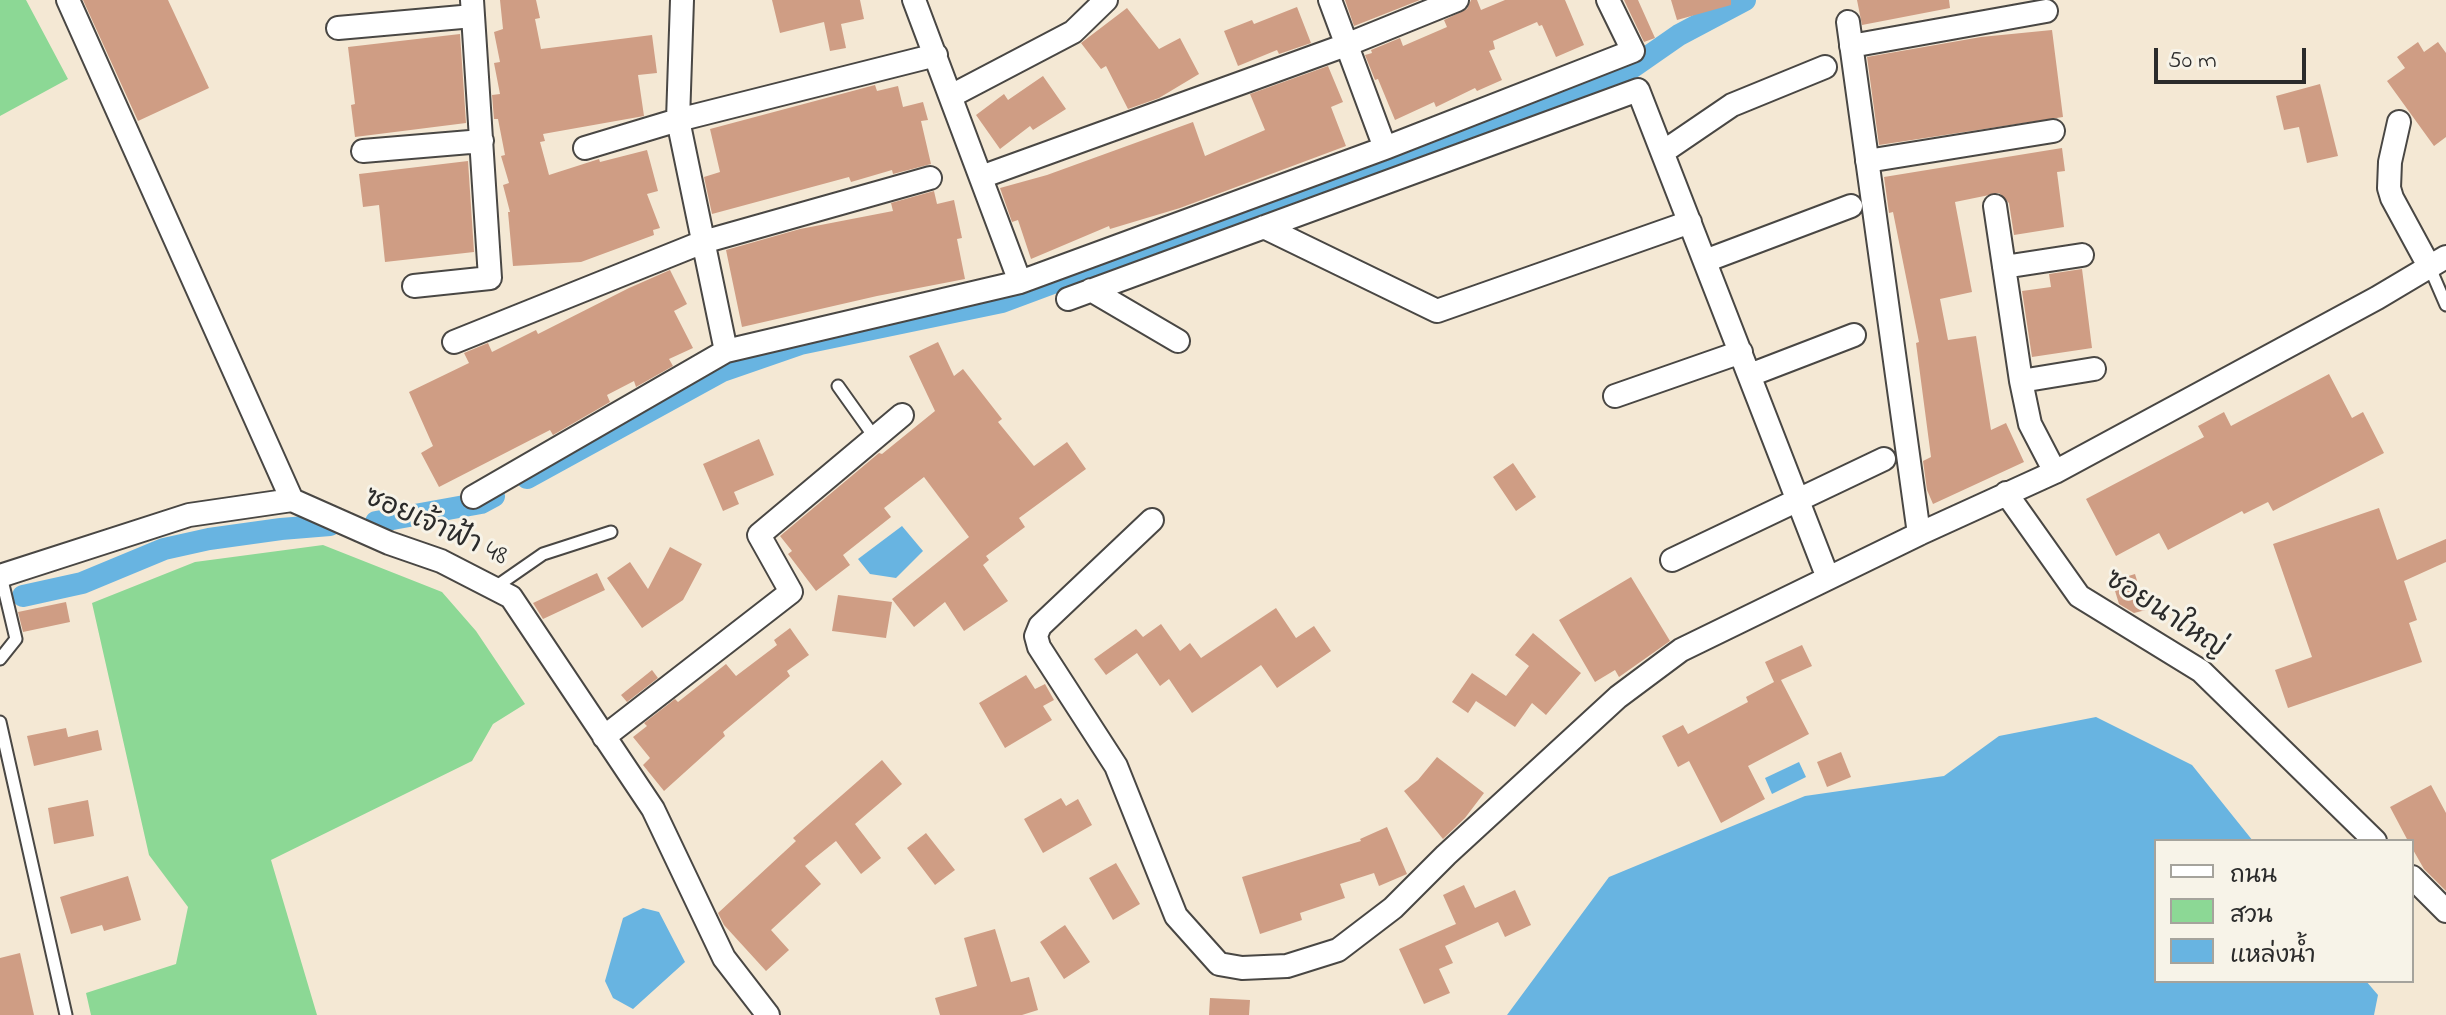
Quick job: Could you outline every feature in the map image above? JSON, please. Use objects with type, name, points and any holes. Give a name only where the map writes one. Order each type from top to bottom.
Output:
[{"type":"street","points":[[1,576],[189,515],[292,500],[68,0]]},
{"type":"street","points":[[682,0],[678,120],[726,351]]},
{"type":"street","points":[[914,0],[1020,282]]},
{"type":"street","points":[[951,96],[1073,32],[1106,0]]},
{"type":"street","points":[[1330,0],[1385,148]]},
{"type":"street","points":[[981,177],[1346,45],[1457,0]]},
{"type":"street","points":[[473,497],[726,351],[1020,282],[1385,148],[1633,51],[1608,0]]},
{"type":"street","points":[[338,28],[472,8],[490,278],[414,286]]},
{"type":"street","points":[[1851,46],[2046,11]]},
{"type":"street","points":[[1848,22],[1919,534]]},
{"type":"street","points":[[585,148],[678,120],[936,55]]},
{"type":"street","points":[[1663,152],[1732,105],[1825,67]]},
{"type":"street","points":[[1068,299],[1638,90],[1828,578]]},
{"type":"street","points":[[1152,520],[1040,626],[1036,636],[1039,647],[1116,766],[1176,916],[1219,964],[1242,968],[1287,966],[1338,950],[1393,908],[1446,855],[1618,697],[1681,650],[1919,534],[2055,472],[2438,263],[2392,198],[2389,188],[2390,162],[2399,122]]},
{"type":"street","points":[[1867,161],[2053,131]]},
{"type":"street","points":[[363,151],[482,141]]},
{"type":"street","points":[[454,342],[703,242],[930,178]]},
{"type":"street","points":[[1705,261],[1851,206]]},
{"type":"street","points":[[1995,206],[2030,424],[2055,472]]},
{"type":"street","points":[[1264,227],[1437,311],[1690,222]]},
{"type":"street","points":[[2004,267],[2082,255]]},
{"type":"street","points":[[1091,290],[1178,341]]},
{"type":"street","points":[[1750,375],[1854,335]]},
{"type":"street","points":[[1615,396],[1741,352]]},
{"type":"street","points":[[2021,381],[2094,369]]},
{"type":"street","points":[[604,737],[791,592],[759,535],[902,415]]},
{"type":"street","points":[[1672,560],[1884,459]]},
{"type":"street","name":"ซอยนาใหญ่","points":[[2006,493],[2079,596],[2201,671],[2373,839]]},
{"type":"street","name":"ซอยเจ้าฟ้า 48","points":[[292,500],[389,543],[441,561],[511,597],[653,809],[724,958],[768,1015]]},
{"type":"street","points":[[2414,879],[2446,911]]},
{"type":"lane","points":[[2438,263],[2446,305]]},
{"type":"lane","points":[[838,386],[875,438]]},
{"type":"lane","points":[[494,588],[543,554],[611,532]]},
{"type":"lane","points":[[0,659],[16,639],[1,576]]},
{"type":"lane","points":[[0,722],[66,1015]]},
{"type":"green space","points":[[0,0],[26,0],[68,79],[0,116]]},
{"type":"green space","points":[[323,545],[442,592],[476,631],[525,704],[493,724],[472,761],[271,860],[317,1015],[91,1015],[86,993],[176,964],[188,907],[149,855],[92,603],[195,562]]},
{"type":"water","points":[[902,526],[923,551],[896,578],[870,574],[858,559]]},
{"type":"water","points":[[2096,717],[2192,765],[2251,839],[2154,839],[2154,983],[2368,983],[2378,995],[2374,1015],[1507,1015],[1609,877],[1805,796],[1944,776],[1999,736]]},
{"type":"water","points":[[1799,762],[1806,777],[1772,794],[1765,778]]},
{"type":"water","points":[[643,908],[659,912],[685,962],[633,1009],[613,998],[605,981],[623,918]]},
{"type":"building","points":[[83,0],[168,0],[209,88],[138,121]]},
{"type":"building","points":[[500,0],[536,0],[540,18],[535,19],[541,49],[652,35],[657,73],[638,75],[644,116],[543,134],[545,141],[540,142],[549,175],[599,159],[600,162],[647,150],[658,191],[647,194],[660,228],[653,230],[654,235],[581,262],[513,266],[510,212],[503,185],[509,183],[501,156],[505,155],[498,119],[494,119],[492,95],[500,94],[494,63],[500,62],[494,32],[503,29]]},
{"type":"building","points":[[772,0],[860,0],[864,19],[841,24],[846,48],[830,51],[824,22],[780,33]]},
{"type":"building","points":[[1345,0],[1420,0],[1354,26]]},
{"type":"building","points":[[1471,0],[1477,0],[1481,10],[1505,0],[1565,0],[1584,45],[1556,57],[1542,25],[1539,26],[1537,22],[1493,41],[1495,49],[1489,51],[1502,80],[1477,91],[1475,88],[1436,107],[1434,102],[1395,120],[1365,55],[1400,38],[1403,46],[1447,27],[1444,20],[1467,9]]},
{"type":"building","points":[[1624,0],[1638,0],[1655,38],[1644,42]]},
{"type":"building","points":[[1671,0],[1731,0],[1731,5],[1677,20]]},
{"type":"building","points":[[1857,0],[1949,0],[1950,8],[1862,25]]},
{"type":"building","points":[[1297,7],[1311,43],[1279,54],[1277,50],[1238,66],[1224,31],[1252,20],[1254,24]]},
{"type":"building","points":[[1127,8],[1159,49],[1180,38],[1199,74],[1159,98],[1128,109],[1106,66],[1101,69],[1081,43]]},
{"type":"building","points":[[2052,30],[2063,117],[1879,145],[1867,57],[1981,37]]},
{"type":"building","points":[[460,34],[466,123],[355,137],[351,105],[355,104],[348,47]]},
{"type":"building","points":[[2418,42],[2424,52],[2438,42],[2446,53],[2446,137],[2434,146],[2387,81],[2405,68],[2397,57]]},
{"type":"building","points":[[1328,66],[1343,102],[1331,107],[1346,146],[1180,208],[1110,229],[1109,226],[1031,259],[1018,220],[1012,222],[1000,188],[1047,175],[1193,122],[1205,156],[1265,130],[1250,94]]},
{"type":"building","points":[[1043,76],[1066,109],[1033,130],[1030,126],[1000,149],[976,115],[1004,94],[1008,100]]},
{"type":"building","points":[[2320,84],[2338,156],[2307,163],[2299,127],[2284,130],[2276,96]]},
{"type":"building","points":[[875,85],[877,91],[898,86],[903,107],[923,102],[928,120],[921,121],[931,164],[893,174],[892,170],[851,182],[849,177],[712,214],[704,177],[720,172],[710,129]]},
{"type":"building","points":[[2062,148],[2065,171],[2057,172],[2064,227],[2014,235],[2009,203],[1999,193],[1955,202],[1972,292],[1940,299],[1948,340],[1976,336],[1991,430],[2006,423],[2024,462],[1933,504],[1927,490],[1923,461],[1931,457],[1916,343],[1919,342],[1893,212],[1889,213],[1884,177]]},
{"type":"building","points":[[468,161],[474,252],[385,262],[379,205],[363,207],[359,174]]},
{"type":"building","points":[[934,191],[937,204],[954,200],[962,238],[957,239],[965,279],[742,327],[726,250],[800,229],[893,211],[891,203]]},
{"type":"building","points":[[2082,269],[2092,348],[2032,357],[2022,291],[2051,287],[2049,274]]},
{"type":"building","points":[[670,270],[687,304],[674,311],[693,348],[669,359],[673,366],[636,387],[634,381],[607,395],[610,402],[553,435],[550,430],[439,487],[421,453],[433,446],[409,392],[469,363],[464,353],[488,343],[492,352],[536,330],[538,334]]},
{"type":"building","points":[[938,342],[954,376],[963,369],[1002,419],[998,422],[1034,466],[1067,442],[1086,469],[1019,518],[1025,527],[986,556],[989,560],[983,565],[1008,601],[964,631],[945,602],[914,627],[892,599],[969,537],[924,477],[884,508],[891,517],[843,555],[850,565],[816,591],[788,554],[792,551],[780,536],[879,453],[882,454],[935,411],[909,356]]},
{"type":"building","points":[[2329,374],[2352,418],[2363,412],[2384,453],[2273,511],[2268,502],[2244,514],[2242,511],[2168,550],[2159,533],[2116,556],[2086,499],[2204,437],[2198,426],[2224,412],[2231,426]]},
{"type":"building","points":[[759,439],[774,475],[734,492],[739,504],[723,511],[703,464]]},
{"type":"building","points":[[1513,463],[1536,497],[1516,511],[1493,477]]},
{"type":"building","points":[[2379,508],[2397,560],[2446,539],[2446,562],[2404,581],[2417,620],[2409,623],[2422,662],[2288,708],[2275,670],[2312,657],[2273,544]]},
{"type":"building","points":[[670,547],[702,564],[683,600],[642,628],[607,578],[630,562],[648,589]]},
{"type":"building","points":[[597,573],[605,590],[543,619],[533,603]]},
{"type":"building","points":[[2135,574],[2146,610],[2134,613],[2119,604],[2112,581]]},
{"type":"building","points":[[1631,577],[1670,641],[1619,677],[1615,670],[1595,682],[1559,620]]},
{"type":"building","points":[[838,595],[892,602],[886,638],[832,631]]},
{"type":"building","points":[[66,602],[70,622],[23,632],[18,612]]},
{"type":"building","points":[[1276,608],[1296,638],[1314,626],[1331,651],[1277,688],[1261,665],[1192,713],[1169,679],[1160,686],[1137,653],[1106,675],[1094,659],[1136,629],[1143,637],[1161,624],[1180,651],[1190,643],[1201,658]]},
{"type":"building","points":[[790,628],[809,655],[787,671],[790,676],[723,732],[725,736],[664,791],[643,765],[650,758],[633,737],[647,726],[644,723],[675,699],[678,702],[726,664],[736,676],[777,645],[774,640]]},
{"type":"building","points":[[1533,633],[1581,673],[1546,715],[1532,703],[1515,727],[1476,701],[1468,713],[1452,702],[1472,673],[1506,696],[1529,666],[1515,655]]},
{"type":"building","points":[[1802,645],[1812,666],[1781,680],[1809,734],[1748,766],[1765,799],[1721,823],[1689,761],[1678,767],[1662,736],[1683,725],[1688,734],[1748,702],[1746,697],[1774,682],[1765,662]]},
{"type":"building","points":[[652,670],[658,678],[627,702],[621,695]]},
{"type":"building","points":[[1026,675],[1035,689],[1045,684],[1054,700],[1043,706],[1052,720],[1005,748],[979,703]]},
{"type":"building","points":[[66,728],[68,737],[98,730],[102,750],[34,766],[27,736]]},
{"type":"building","points":[[1841,752],[1851,777],[1827,787],[1817,762]]},
{"type":"building","points":[[1437,757],[1484,793],[1465,818],[1443,839],[1404,791]]},
{"type":"building","points":[[882,760],[902,784],[855,824],[881,858],[861,874],[836,841],[805,866],[821,884],[771,930],[789,950],[766,971],[724,925],[718,913],[796,841],[793,838]]},
{"type":"building","points":[[2431,785],[2446,813],[2446,891],[2424,869],[2414,852],[2414,839],[2407,839],[2390,807]]},
{"type":"building","points":[[1061,798],[1066,806],[1078,799],[1092,825],[1043,853],[1024,819]]},
{"type":"building","points":[[88,800],[94,836],[54,844],[48,808]]},
{"type":"building","points":[[1387,827],[1407,874],[1379,886],[1374,873],[1340,884],[1345,898],[1300,913],[1302,920],[1260,934],[1242,877],[1361,841]]},
{"type":"building","points":[[926,833],[955,870],[935,885],[907,848]]},
{"type":"building","points":[[1116,863],[1140,904],[1113,920],[1089,878]]},
{"type":"building","points":[[128,876],[141,920],[104,931],[102,925],[71,934],[60,897]]},
{"type":"building","points":[[1464,885],[1475,908],[1515,890],[1531,925],[1505,937],[1498,922],[1445,946],[1453,963],[1439,969],[1450,993],[1424,1004],[1399,949],[1456,924],[1443,895]]},
{"type":"building","points":[[1065,925],[1090,962],[1064,979],[1040,942]]},
{"type":"building","points":[[995,929],[1011,982],[1029,977],[1038,1010],[1022,1015],[940,1015],[935,998],[977,986],[964,938]]},
{"type":"building","points":[[20,953],[34,1015],[0,1015],[0,958]]},
{"type":"building","points":[[1210,998],[1250,1000],[1249,1015],[1209,1015]]},
{"type":"waterway","points":[[527,478],[722,371],[800,344],[1002,302],[1633,67],[1679,35],[1745,0]]},
{"type":"waterway","points":[[376,522],[481,503],[494,496]]},
{"type":"waterway","points":[[23,596],[82,583],[164,549],[209,539],[330,525]]}]
